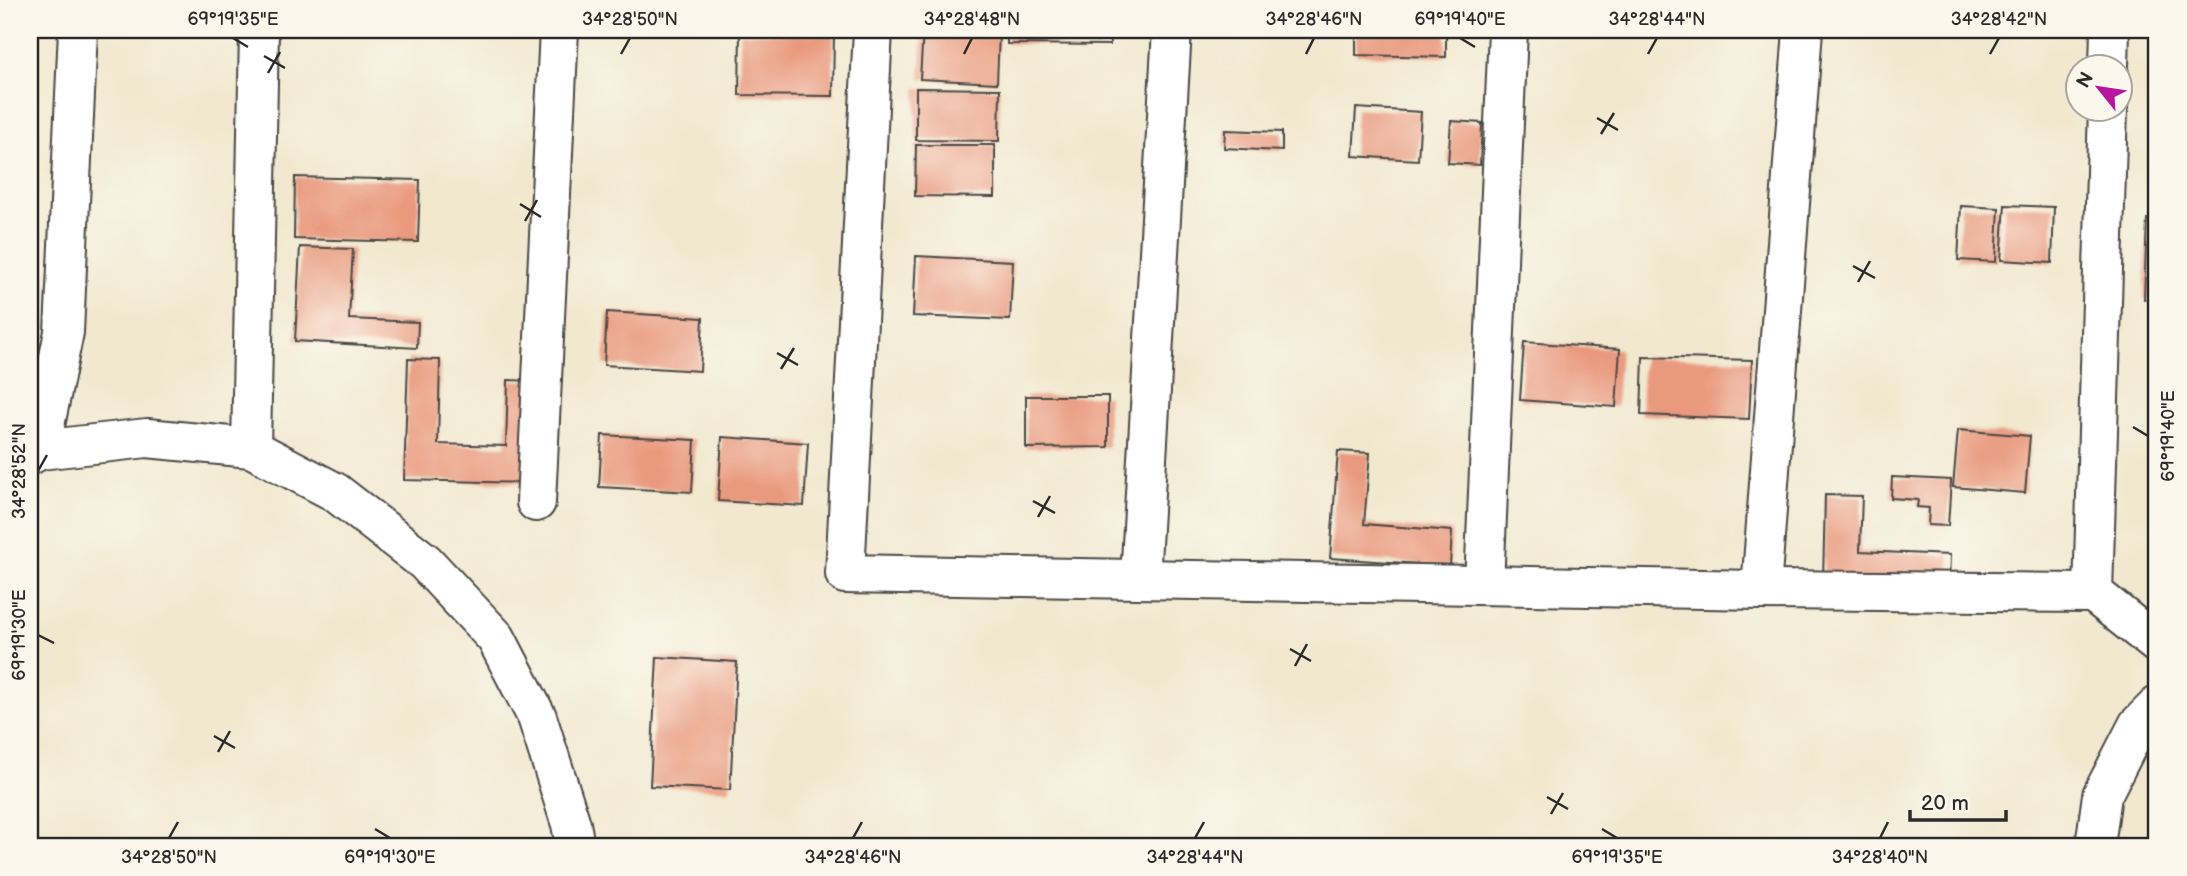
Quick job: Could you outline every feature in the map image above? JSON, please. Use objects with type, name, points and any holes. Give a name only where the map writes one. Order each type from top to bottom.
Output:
[{"type":"street","points":[[78,30],[64,332],[35,453],[147,438],[251,448],[335,492],[425,562],[496,638],[537,717],[571,824],[575,846]]},
{"type":"street","points":[[251,448],[259,30]]},
{"type":"street","points":[[536,502],[559,30]]},
{"type":"street","points":[[873,30],[845,574],[2093,593],[2157,644]]},
{"type":"street","points":[[1140,579],[1172,30]]},
{"type":"street","points":[[1484,585],[1508,30]]},
{"type":"street","points":[[1761,590],[1803,30]]},
{"type":"street","points":[[2109,52],[2110,30]]},
{"type":"street","points":[[2093,593],[2108,122]]},
{"type":"street","points":[[2095,846],[2102,795],[2138,725],[2157,706]]},
{"type":"building","points":[[923,30],[999,33],[997,83],[920,79]]},
{"type":"building","points":[[1007,30],[1110,30],[1110,45],[1007,44]]},
{"type":"building","points":[[1356,30],[1446,30],[1446,57],[1356,55]]},
{"type":"building","points":[[740,33],[834,34],[833,96],[739,95]]},
{"type":"building","points":[[916,88],[1000,89],[999,141],[916,140]]},
{"type":"building","points":[[1356,108],[1421,112],[1418,160],[1353,156]]},
{"type":"building","points":[[1451,121],[1482,123],[1480,165],[1448,163]]},
{"type":"building","points":[[1225,130],[1282,132],[1282,151],[1224,148]]},
{"type":"building","points":[[916,145],[995,145],[995,197],[915,196]]},
{"type":"building","points":[[295,177],[420,180],[418,242],[294,239]]},
{"type":"building","points":[[2005,205],[2054,207],[2052,263],[2001,260]]},
{"type":"building","points":[[1961,206],[1999,208],[1996,262],[1958,260]]},
{"type":"building","points":[[2147,219],[2157,219],[2157,300],[2144,299]]},
{"type":"building","points":[[300,247],[353,249],[349,319],[418,322],[417,348],[295,341]]},
{"type":"building","points":[[916,256],[1013,261],[1010,320],[913,316]]},
{"type":"building","points":[[607,312],[703,318],[700,371],[604,365]]},
{"type":"building","points":[[1524,342],[1620,349],[1616,407],[1520,400]]},
{"type":"building","points":[[1643,357],[1752,360],[1749,419],[1641,415]]},
{"type":"building","points":[[408,359],[440,360],[438,444],[506,446],[508,380],[536,381],[533,483],[404,480]]},
{"type":"building","points":[[1026,396],[1108,396],[1108,447],[1026,448]]},
{"type":"building","points":[[1958,430],[2030,436],[2025,493],[1953,487]]},
{"type":"building","points":[[602,435],[695,440],[692,492],[599,487]]},
{"type":"building","points":[[722,437],[808,443],[804,506],[718,501]]},
{"type":"building","points":[[1338,451],[1370,453],[1364,524],[1452,531],[1450,566],[1330,558]]},
{"type":"building","points":[[1892,477],[1951,480],[1948,526],[1928,525],[1929,508],[1917,507],[1918,500],[1891,498]]},
{"type":"building","points":[[1825,495],[1862,496],[1860,551],[1950,555],[1949,586],[1823,582]]},
{"type":"building","points":[[657,657],[737,662],[730,790],[650,786]]}]
